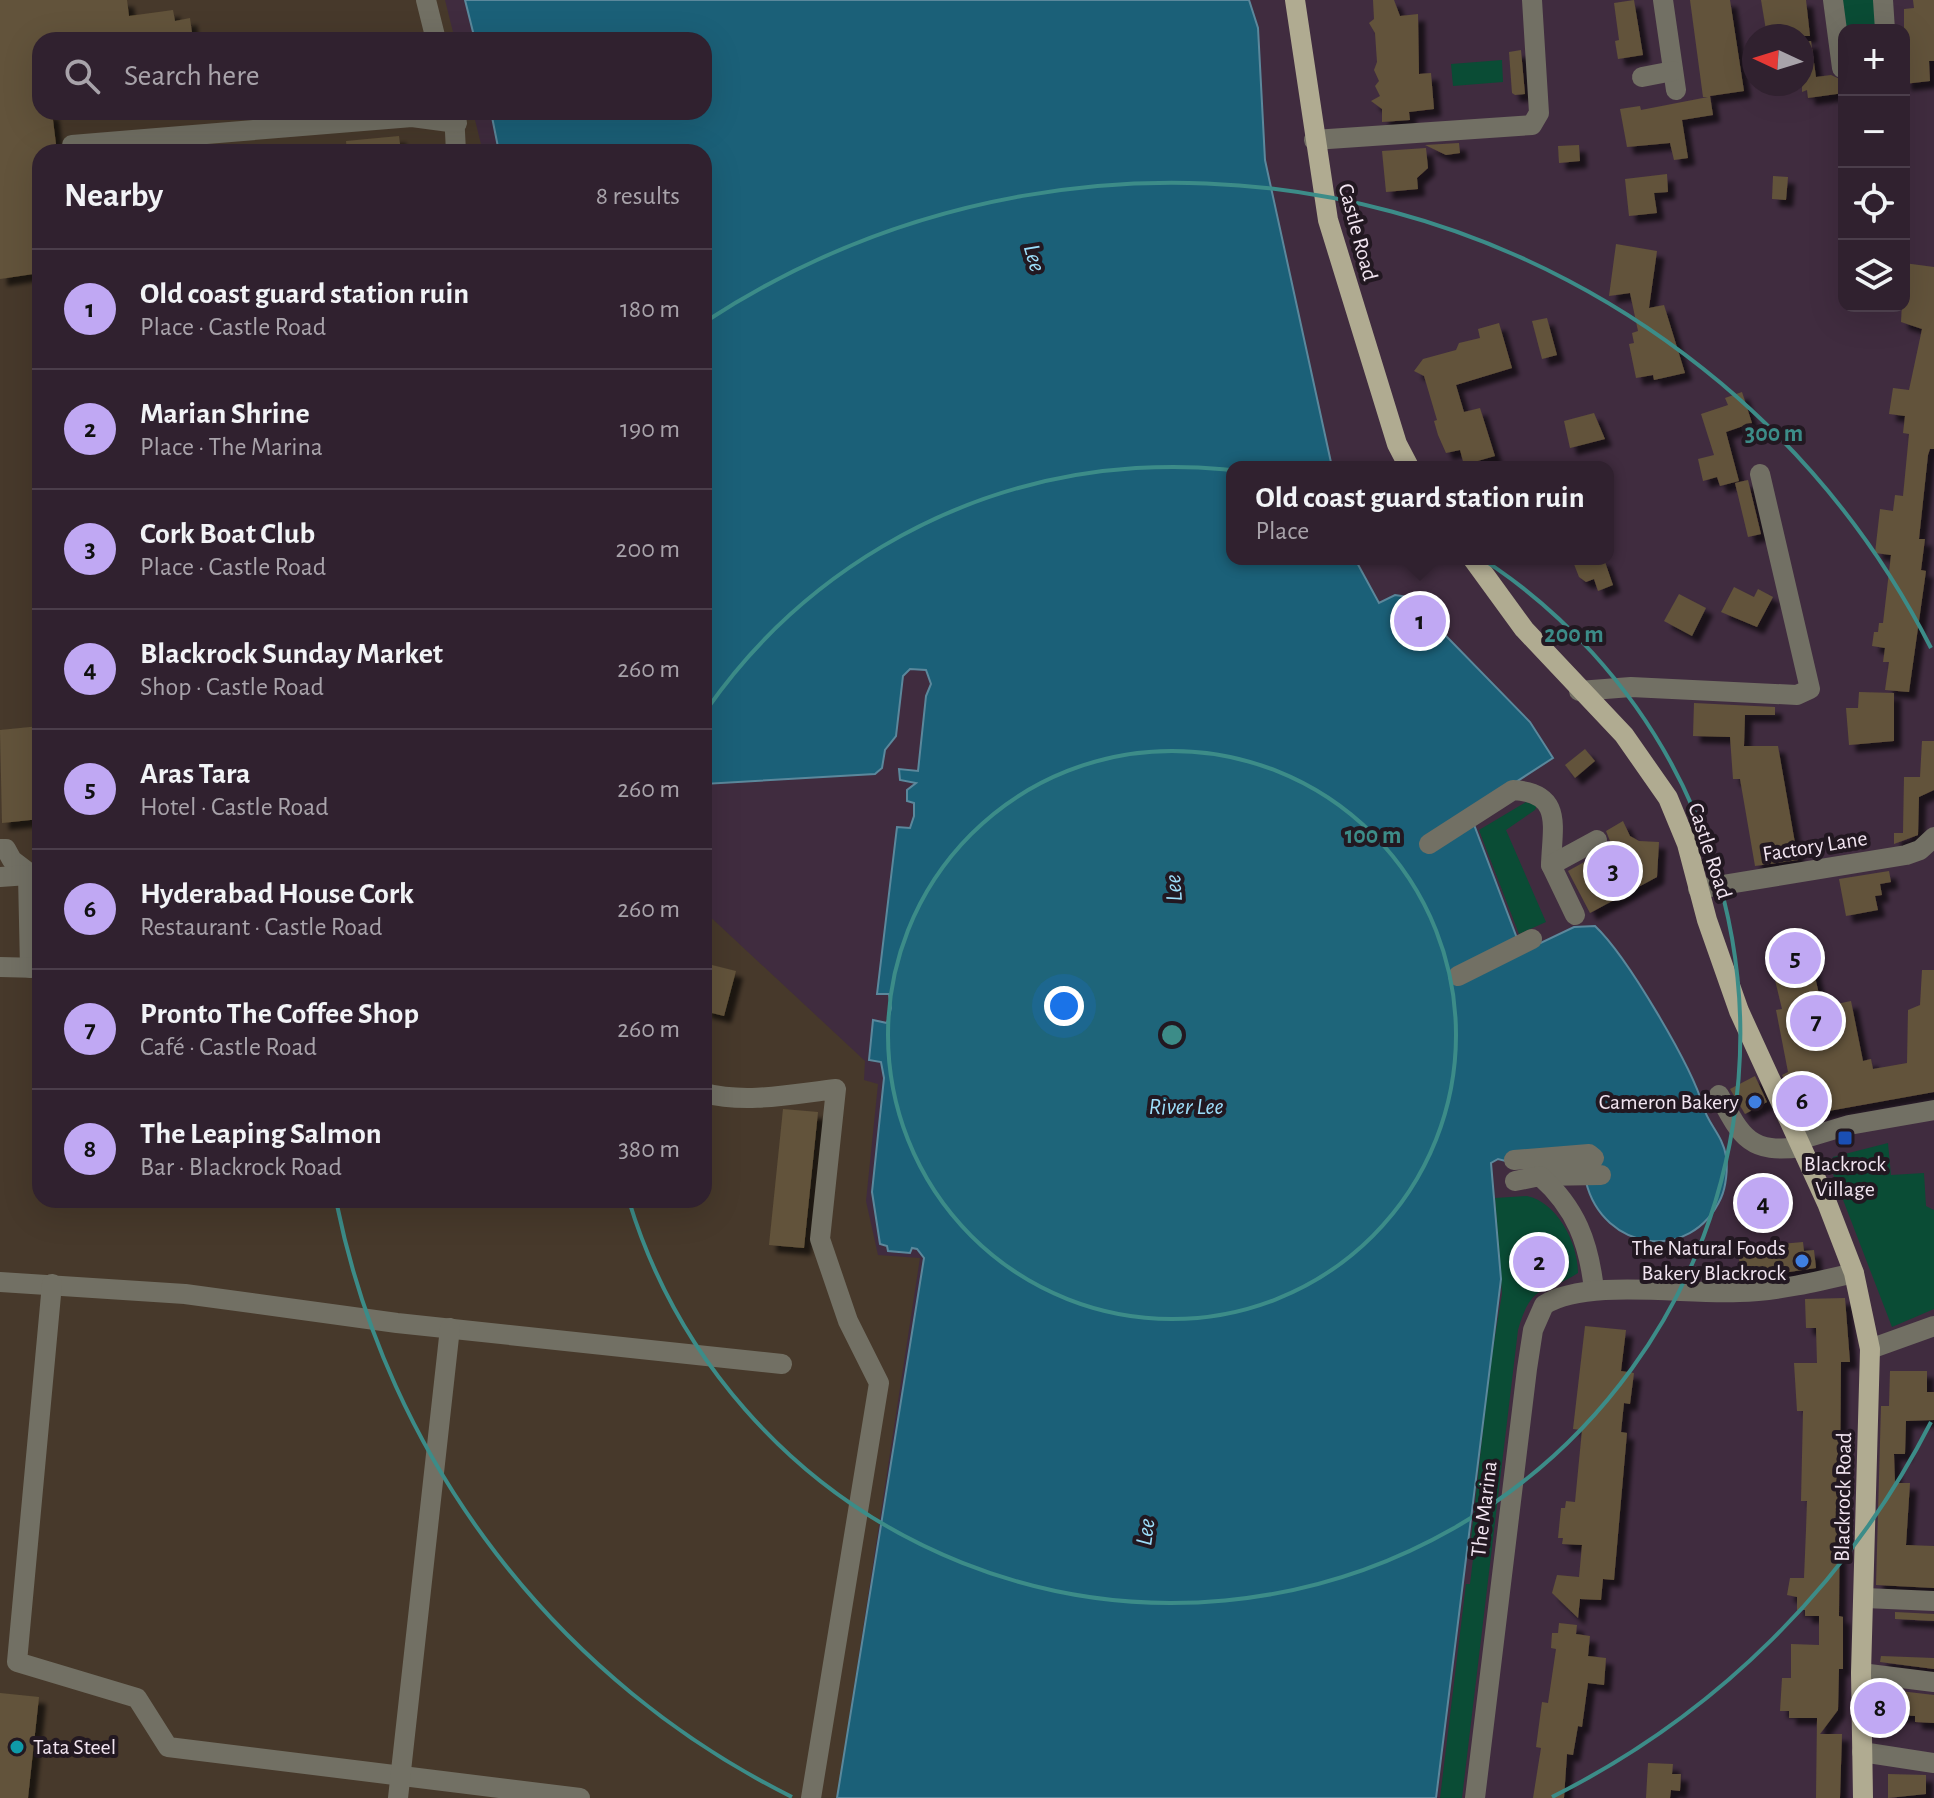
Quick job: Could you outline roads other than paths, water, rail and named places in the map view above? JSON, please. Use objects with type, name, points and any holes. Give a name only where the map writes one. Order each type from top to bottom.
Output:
[{"type":"main road","name":"Castle Road","points":[[1295,0],[1320,182],[1338,255],[1397,444],[1406,461]]},
{"type":"main road","name":"Castle Road","points":[[1477,565],[1524,629],[1579,691],[1624,735],[1653,774],[1680,826],[1739,1011],[1827,1203]]},
{"type":"main road","name":"Blackrock Road","points":[[1827,1203],[1854,1273],[1870,1349],[1861,1673],[1863,1798]]},
{"type":"street","points":[[426,0],[434,32]]},
{"type":"street","points":[[1314,140],[1532,125],[1539,113],[1532,0]]},
{"type":"street","points":[[1642,77],[1675,80],[1663,0]]},
{"type":"street","points":[[1833,0],[1838,26]]},
{"type":"street","points":[[1883,0],[1885,24]]},
{"type":"street","points":[[84,144],[376,120]]},
{"type":"street","points":[[456,120],[456,144]]},
{"type":"street","points":[[1579,691],[1631,687],[1797,695],[1810,689],[1760,474]]},
{"type":"street","points":[[1429,844],[1513,790],[1546,799],[1552,808],[1551,865],[1575,915]]},
{"type":"street","name":"Factory Lane","points":[[1698,889],[1906,855],[1920,850],[1934,837]]},
{"type":"street","points":[[1551,865],[1597,840]]},
{"type":"street","points":[[3,862],[32,876]]},
{"type":"street","points":[[1458,976],[1532,939]]},
{"type":"street","points":[[0,967],[32,968]]},
{"type":"street","points":[[712,1095],[748,1099],[836,1089],[820,1239],[848,1321],[879,1383],[811,1798]]},
{"type":"street","points":[[1719,1095],[1740,1133],[1752,1143],[1770,1150],[1801,1143],[1849,1125],[1934,1110]]},
{"type":"street","points":[[1594,1290],[1574,1214],[1564,1197],[1540,1176],[1540,1165],[1590,1162],[1593,1155],[1514,1171],[1540,1176],[1601,1175]]},
{"type":"street","name":"The Marina","points":[[1475,1798],[1505,1532],[1533,1330],[1544,1305],[1571,1292],[1740,1292],[1796,1286],[1854,1273]]},
{"type":"street","points":[[0,1282],[185,1294],[450,1328],[782,1364]]},
{"type":"street","points":[[52,1284],[17,1662],[137,1698],[168,1747],[580,1798]]},
{"type":"street","points":[[398,1798],[450,1328]]},
{"type":"street","points":[[1870,1349],[1931,1331]]},
{"type":"street","points":[[1865,1598],[1934,1601]]},
{"type":"street","points":[[1861,1673],[1934,1682]]},
{"type":"street","points":[[1862,1752],[1934,1763]]},
{"type":"water","name":"River Lee","points":[[465,0],[1249,0],[1258,28],[1265,160],[1331,461],[1226,461],[1226,565],[1358,565],[1379,603],[1395,595],[1408,597],[1530,722],[1553,758],[1425,841],[1473,822],[1518,941],[1461,981],[1574,927],[1595,926],[1624,961],[1672,1040],[1722,1142],[1727,1161],[1723,1194],[1707,1219],[1690,1233],[1670,1240],[1649,1241],[1628,1235],[1610,1223],[1595,1205],[1586,1182],[1498,1159],[1491,1163],[1501,1279],[1436,1798],[837,1798],[924,1258],[917,1249],[912,1248],[910,1253],[888,1251],[887,1246],[880,1244],[872,1192],[884,1078],[881,1062],[869,1060],[873,1020],[887,1023],[891,1008],[889,994],[877,994],[897,827],[910,828],[914,816],[914,803],[907,801],[907,790],[916,783],[900,780],[899,769],[918,771],[926,696],[931,684],[926,670],[910,669],[903,676],[896,736],[885,750],[882,768],[875,774],[712,784],[712,144],[497,144],[493,120],[712,120],[712,32],[473,32]]},
{"type":"place","name":"Old coast guard station ruin","points":[[1420,621]]},
{"type":"place","name":"Cork Boat Club","points":[[1613,871]]},
{"type":"place","name":"Aras Tara","points":[[1795,958]]},
{"type":"place","name":"Pronto The Coffee Shop","points":[[1816,1021]]},
{"type":"place","name":"Hyderabad House Cork","points":[[1802,1101]]},
{"type":"place","name":"Cameron Bakery","points":[[1755,1102]]},
{"type":"place","name":"Blackrock Village","points":[[1845,1138]]},
{"type":"place","name":"Blackrock Sunday Market","points":[[1763,1203]]},
{"type":"place","name":"The Natural Foods Bakery Blackrock","points":[[1802,1261]]},
{"type":"place","name":"Marian Shrine","points":[[1539,1262]]},
{"type":"place","name":"The Leaping Salmon","points":[[1880,1708]]},
{"type":"place","name":"Tata Steel","points":[[17,1747]]},
{"type":"water label","name":"Lee","points":[[1034,258]]},
{"type":"water label","name":"Lee","points":[[1174,888]]},
{"type":"water label","name":"Lee","points":[[1146,1532]]}]
